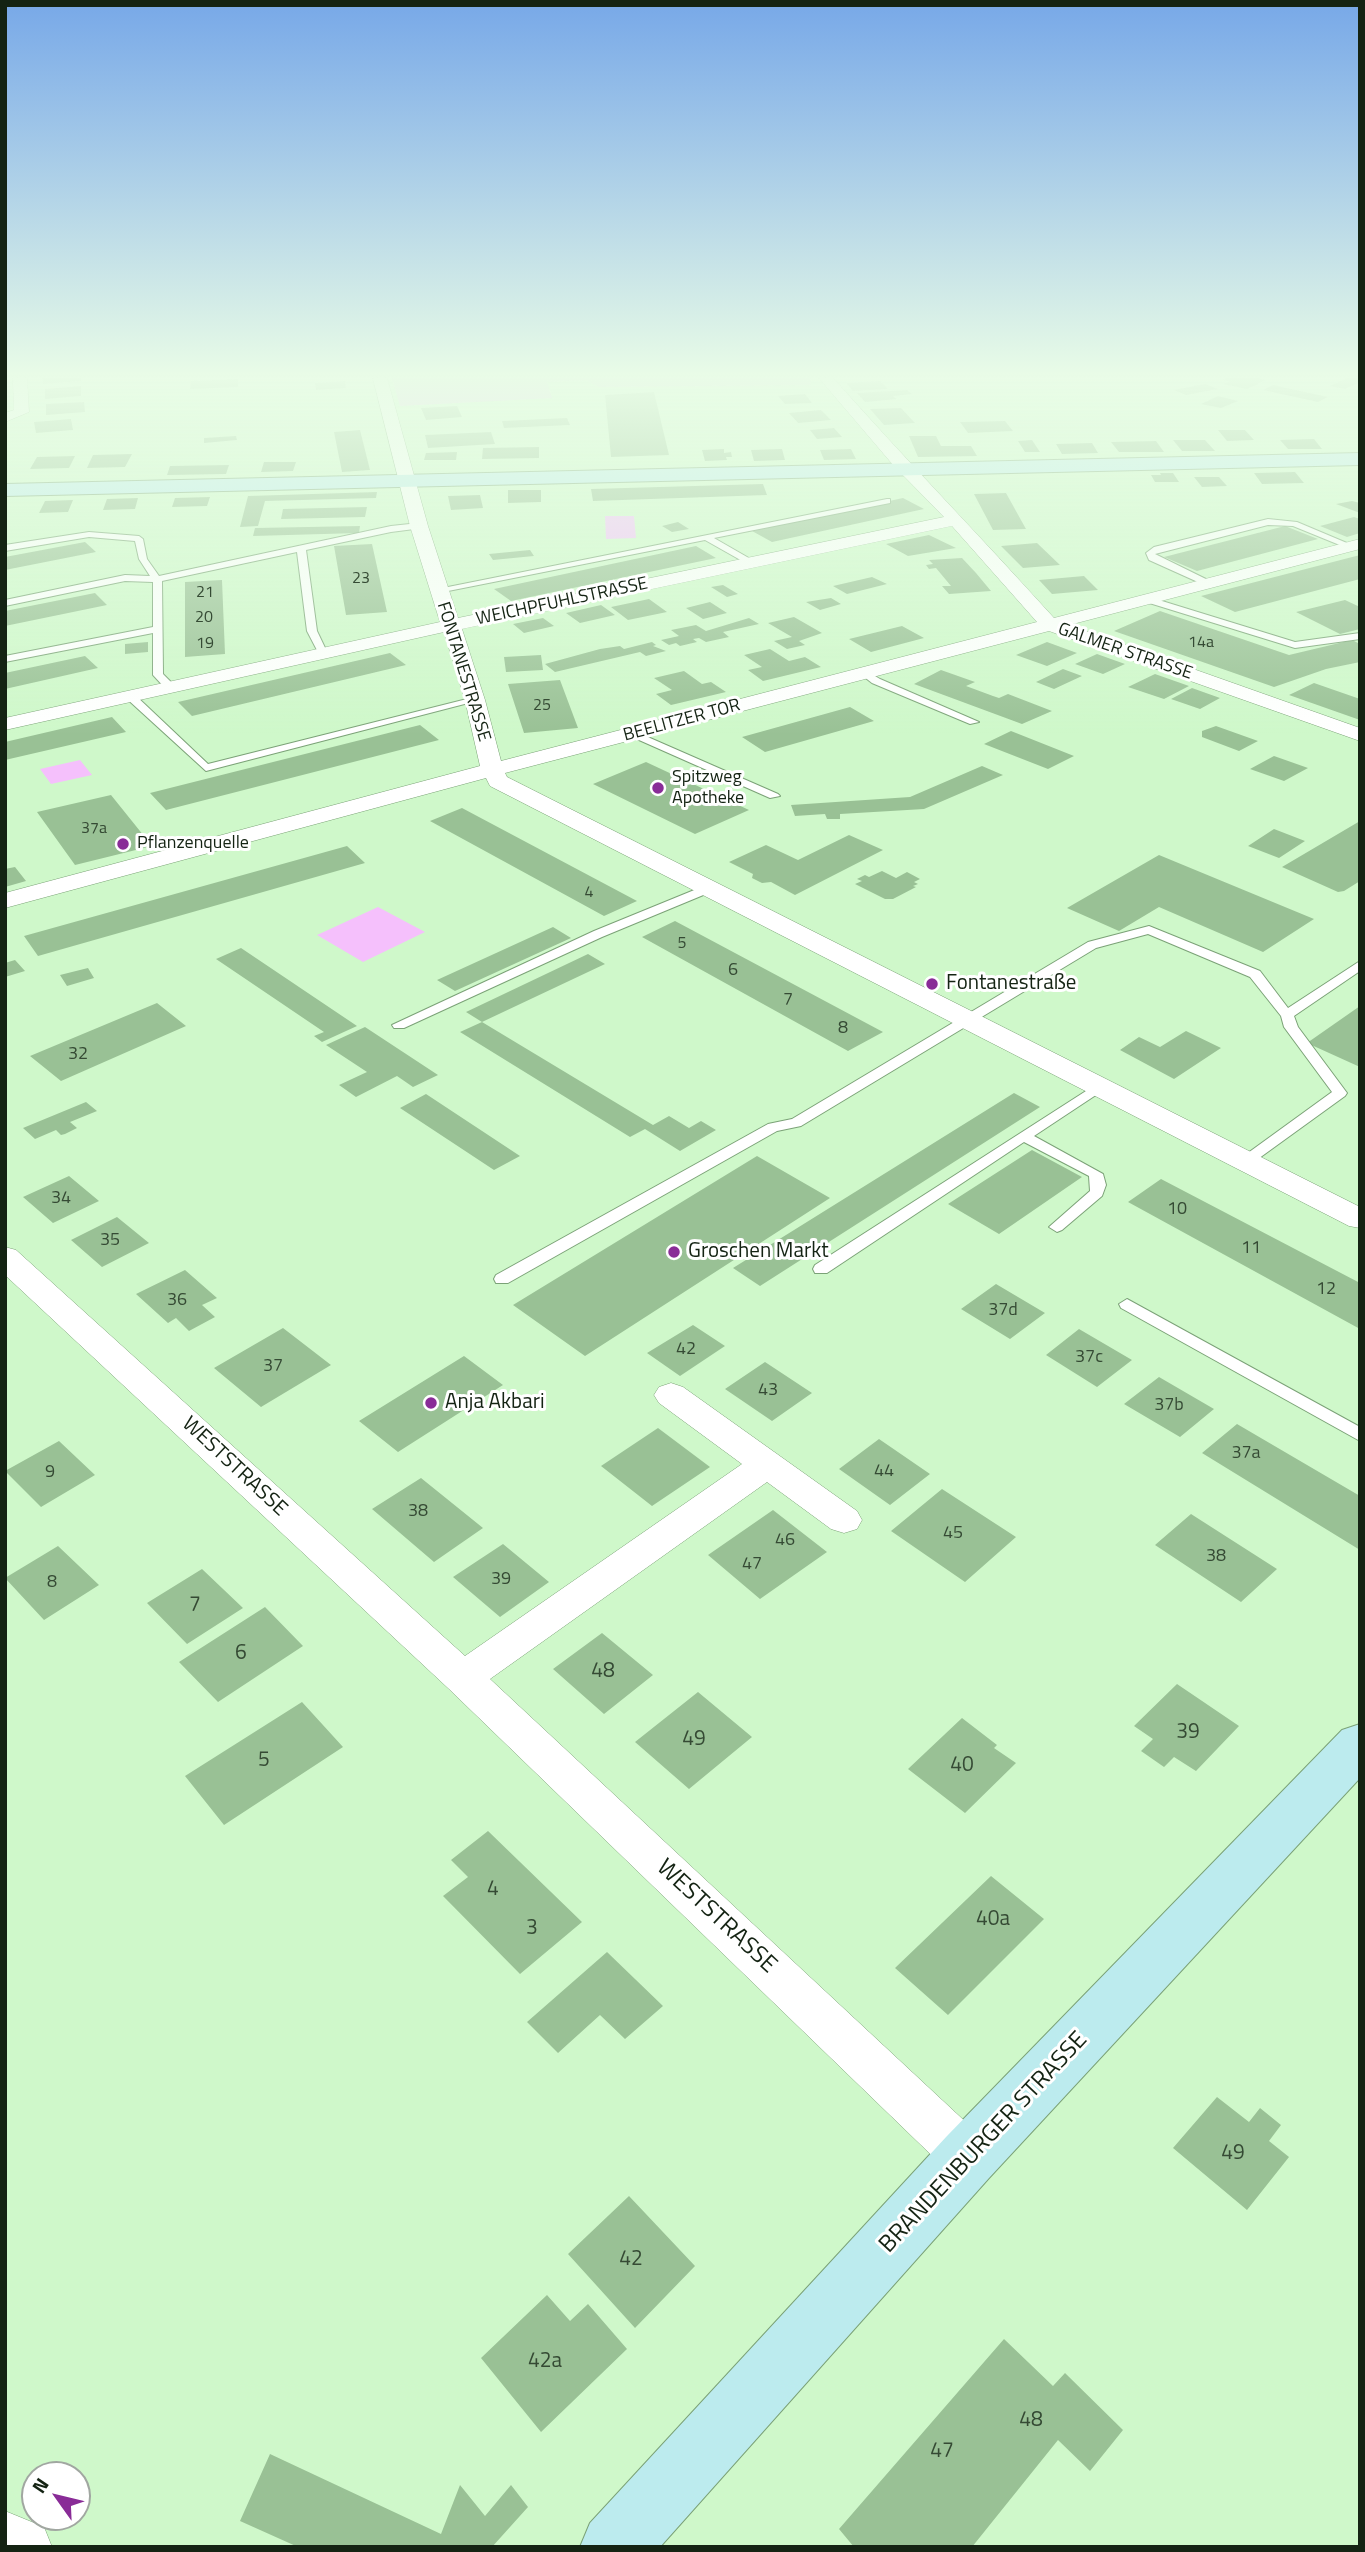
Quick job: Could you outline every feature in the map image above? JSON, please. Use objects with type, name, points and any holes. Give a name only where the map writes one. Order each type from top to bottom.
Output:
[{"type":"main road","name":"BRANDENBURGER STRASSE","points":[[614,2547],[968,2157],[1360,1744]]},
{"type":"street","name":"FONTANESTRASSE","points":[[412,497],[438,590],[475,700],[492,770],[498,781],[1360,1219]]},
{"type":"street","name":"GALMER STRASSE","points":[[935,497],[1050,625],[1360,735]]},
{"type":"street","name":"WEICHPFUHLSTRASSE","points":[[5,724],[322,652],[957,520]]},
{"type":"street","name":"BEELITZER TOR","points":[[5,901],[863,672],[1355,545]]},
{"type":"street","name":"WESTSTRASSE","points":[[5,1257],[463,1678],[968,2157]]},
{"type":"street","points":[[671,1395],[844,1520]]},
{"type":"street","points":[[463,1678],[767,1464]]},
{"type":"street","points":[[5,2539],[24,2547]]},
{"type":"lane","points":[[438,590],[887,501]]},
{"type":"lane","points":[[1209,584],[1152,558],[1150,553],[1268,522],[1301,527],[1355,545]]},
{"type":"lane","points":[[5,603],[125,579],[157,579],[419,526]]},
{"type":"lane","points":[[5,548],[92,533],[117,534],[139,539],[143,559],[157,579],[158,675],[170,687]]},
{"type":"lane","points":[[706,537],[751,563]]},
{"type":"lane","points":[[301,548],[312,631],[322,652]]},
{"type":"lane","points":[[1149,600],[1295,645],[1360,636]]},
{"type":"lane","points":[[5,659],[158,629]]},
{"type":"lane","points":[[863,672],[876,681],[974,722]]},
{"type":"lane","points":[[130,696],[206,768],[475,700]]},
{"type":"lane","points":[[634,734],[774,796]]},
{"type":"lane","points":[[399,1025],[598,934],[709,888]]},
{"type":"lane","points":[[502,1279],[773,1127],[796,1124],[1092,945],[1149,930],[1255,974],[1287,1015],[1291,1027],[1339,1093],[1246,1161]]},
{"type":"lane","points":[[1287,1015],[1360,965]]},
{"type":"lane","points":[[821,1269],[1100,1086]]},
{"type":"lane","points":[[1024,1136],[1096,1174],[1099,1185],[1097,1193],[1057,1227]]},
{"type":"lane","points":[[1127,1304],[1360,1435]]},
{"type":"shaded area","points":[[605,516],[634,516],[636,538],[606,539]]},
{"type":"shaded area","points":[[80,760],[92,775],[51,784],[40,769]]},
{"type":"shaded area","points":[[378,907],[425,932],[363,962],[317,935]]},
{"type":"building","points":[[210,497],[207,506],[172,507],[175,498]]},
{"type":"building","points":[[248,497],[376,497],[265,501],[258,526],[240,527]]},
{"type":"building","points":[[448,497],[480,497],[483,508],[451,510]]},
{"type":"building","points":[[508,497],[541,497],[541,502],[508,503]]},
{"type":"building","points":[[592,497],[706,497],[593,501]]},
{"type":"building","points":[[976,497],[1008,497],[1026,529],[993,530]]},
{"type":"building","points":[[138,498],[135,509],[103,510],[107,499]]},
{"type":"building","points":[[903,498],[924,509],[772,542],[752,531]]},
{"type":"building","points":[[73,500],[68,512],[39,513],[45,501]]},
{"type":"building","points":[[1352,501],[1360,503],[1360,513],[1336,504]]},
{"type":"building","points":[[367,507],[365,517],[281,519],[283,509]]},
{"type":"building","points":[[1354,517],[1360,519],[1360,533],[1347,537],[1320,526]]},
{"type":"building","points":[[678,522],[689,529],[672,532],[662,526]]},
{"type":"building","points":[[360,526],[359,533],[253,536],[255,528]]},
{"type":"building","points":[[1285,526],[1318,539],[1197,571],[1164,557]]},
{"type":"building","points":[[929,535],[956,548],[908,556],[886,544]]},
{"type":"building","points":[[85,542],[96,552],[5,570],[5,557]]},
{"type":"building","points":[[1037,543],[1060,565],[1023,568],[1001,546]]},
{"type":"building","points":[[372,544],[387,612],[346,615],[334,546]]},
{"type":"building","points":[[696,546],[716,558],[511,601],[494,589]]},
{"type":"building","points":[[530,550],[534,556],[493,560],[489,554]]},
{"type":"building","points":[[1360,555],[1360,579],[1235,612],[1201,596]]},
{"type":"building","points":[[962,558],[991,591],[949,594],[942,586],[951,586],[936,568],[929,569],[926,565],[933,564],[929,560]]},
{"type":"building","points":[[1084,576],[1098,590],[1052,594],[1039,580]]},
{"type":"building","points":[[872,577],[887,584],[847,594],[833,586]]},
{"type":"building","points":[[222,580],[225,654],[185,657],[185,582]]},
{"type":"building","points":[[723,585],[738,594],[727,597],[711,587]]},
{"type":"building","points":[[95,593],[107,605],[5,626],[5,611]]},
{"type":"building","points":[[831,598],[841,604],[820,610],[806,602]]},
{"type":"building","points":[[649,599],[667,612],[628,620],[611,607]]},
{"type":"building","points":[[1345,600],[1360,607],[1360,629],[1340,634],[1296,612]]},
{"type":"building","points":[[710,602],[727,613],[703,619],[686,608]]},
{"type":"building","points":[[601,605],[615,615],[580,623],[566,613]]},
{"type":"building","points":[[1160,611],[1289,655],[1352,640],[1360,644],[1360,662],[1326,669],[1274,687],[1114,631]]},
{"type":"building","points":[[794,617],[822,633],[799,641],[805,645],[787,649],[774,641],[792,637],[768,623]]},
{"type":"building","points":[[543,618],[554,626],[524,633],[513,624]]},
{"type":"building","points":[[749,618],[759,624],[723,632],[729,637],[706,642],[699,638],[693,639],[697,642],[680,646],[676,643],[669,645],[661,640],[679,636],[671,630],[696,625],[706,631]]},
{"type":"building","points":[[902,626],[924,638],[871,652],[849,639]]},
{"type":"building","points":[[148,642],[148,652],[125,654],[125,644]]},
{"type":"building","points":[[652,642],[656,645],[653,646],[666,651],[646,656],[640,652],[555,672],[545,664],[600,649],[620,646],[624,649]]},
{"type":"building","points":[[1047,642],[1077,653],[1047,666],[1016,655]]},
{"type":"building","points":[[770,649],[789,661],[805,657],[821,667],[763,681],[748,670],[762,667],[744,655]]},
{"type":"building","points":[[390,653],[406,665],[192,716],[178,702]]},
{"type":"building","points":[[1097,654],[1125,664],[1103,674],[1075,664]]},
{"type":"building","points":[[541,655],[543,670],[506,672],[504,657]]},
{"type":"building","points":[[85,656],[98,668],[5,689],[5,673]]},
{"type":"building","points":[[1063,669],[1082,676],[1054,689],[1036,682]]},
{"type":"building","points":[[941,670],[975,682],[966,686],[993,696],[999,698],[1008,694],[1052,711],[1022,724],[914,684]]},
{"type":"building","points":[[684,671],[702,684],[711,682],[726,692],[671,705],[656,694],[672,690],[654,678]]},
{"type":"building","points":[[1155,674],[1189,686],[1164,699],[1128,687]]},
{"type":"building","points":[[560,680],[578,728],[524,733],[508,684]]},
{"type":"building","points":[[1314,683],[1360,699],[1360,720],[1289,695]]},
{"type":"building","points":[[1192,688],[1220,698],[1200,709],[1171,699]]},
{"type":"building","points":[[850,707],[874,721],[765,752],[742,737]]},
{"type":"building","points":[[112,717],[126,732],[5,760],[5,742]]},
{"type":"building","points":[[420,725],[439,740],[166,810],[150,793]]},
{"type":"building","points":[[1216,726],[1258,741],[1239,751],[1202,737],[1202,731]]},
{"type":"building","points":[[1011,731],[1074,756],[1048,769],[984,744]]},
{"type":"building","points":[[1274,756],[1308,768],[1284,781],[1250,769]]},
{"type":"building","points":[[646,762],[749,810],[695,834],[593,784]]},
{"type":"building","points":[[982,766],[1003,775],[924,809],[840,814],[840,819],[827,819],[825,814],[795,816],[791,805],[910,797]]},
{"type":"building","points":[[111,795],[152,846],[75,865],[37,812]]},
{"type":"building","points":[[462,808],[637,901],[604,916],[430,821]]},
{"type":"building","points":[[1360,821],[1360,881],[1344,891],[1338,892],[1282,867]]},
{"type":"building","points":[[1274,829],[1305,841],[1279,858],[1248,846]]},
{"type":"building","points":[[849,835],[883,850],[795,895],[771,882],[762,883],[752,878],[753,874],[729,862],[766,845],[798,860]]},
{"type":"building","points":[[347,846],[365,863],[38,956],[24,936]]},
{"type":"building","points":[[1159,855],[1314,919],[1263,952],[1159,907],[1119,931],[1067,908]]},
{"type":"building","points":[[15,867],[26,881],[5,887],[5,869]]},
{"type":"building","points":[[882,871],[896,878],[907,872],[920,879],[914,882],[918,884],[913,886],[916,887],[893,899],[885,899],[855,884],[862,881],[857,879],[865,875],[869,877]]},
{"type":"building","points":[[675,921],[883,1032],[848,1051],[642,937]]},
{"type":"building","points":[[553,927],[571,938],[455,991],[437,980]]},
{"type":"building","points":[[241,948],[357,1026],[322,1042],[314,1036],[324,1032],[216,959]]},
{"type":"building","points":[[588,954],[605,964],[482,1022],[466,1012]]},
{"type":"building","points":[[15,960],[25,971],[5,977],[5,963]]},
{"type":"building","points":[[88,968],[94,978],[67,986],[60,975]]},
{"type":"building","points":[[157,1003],[186,1026],[61,1081],[30,1056]]},
{"type":"building","points":[[1360,1006],[1360,1067],[1307,1043]]},
{"type":"building","points":[[482,1022],[653,1125],[669,1116],[689,1128],[701,1121],[716,1130],[680,1151],[645,1129],[630,1137],[460,1032]]},
{"type":"building","points":[[365,1027],[438,1075],[413,1087],[397,1076],[356,1097],[339,1085],[367,1072],[326,1045]]},
{"type":"building","points":[[1186,1031],[1221,1048],[1174,1079],[1120,1050],[1139,1037],[1160,1047]]},
{"type":"building","points":[[1014,1093],[1040,1107],[760,1286],[733,1268]]},
{"type":"building","points":[[426,1094],[520,1156],[494,1170],[400,1108]]},
{"type":"building","points":[[86,1102],[97,1111],[70,1122],[77,1128],[65,1134],[61,1135],[56,1130],[35,1139],[23,1128]]},
{"type":"building","points":[[1032,1150],[1082,1177],[999,1234],[948,1204]]},
{"type":"building","name":"Groschen Markt","points":[[757,1156],[830,1198],[585,1356],[513,1305]]},
{"type":"building","points":[[69,1176],[99,1201],[53,1223],[23,1197]]},
{"type":"building","points":[[1161,1179],[1360,1283],[1360,1329],[1128,1202]]},
{"type":"building","points":[[117,1217],[149,1243],[102,1267],[71,1240]]},
{"type":"building","points":[[185,1270],[217,1298],[202,1305],[215,1317],[189,1331],[176,1318],[168,1323],[136,1294]]},
{"type":"building","points":[[996,1284],[1045,1313],[1010,1339],[961,1309]]},
{"type":"building","points":[[693,1325],[725,1346],[680,1376],[647,1353]]},
{"type":"building","points":[[283,1328],[331,1365],[261,1407],[214,1368]]},
{"type":"building","points":[[1079,1329],[1132,1360],[1097,1387],[1046,1355]]},
{"type":"building","name":"Anja Akbari","points":[[464,1356],[503,1385],[398,1452],[359,1421]]},
{"type":"building","points":[[765,1362],[812,1393],[772,1421],[725,1389]]},
{"type":"building","points":[[1159,1377],[1214,1409],[1180,1437],[1124,1404]]},
{"type":"building","points":[[1237,1424],[1360,1496],[1360,1550],[1202,1453]]},
{"type":"building","points":[[658,1428],[710,1467],[652,1506],[601,1466]]},
{"type":"building","points":[[879,1439],[930,1474],[890,1505],[839,1469]]},
{"type":"building","points":[[59,1441],[95,1475],[41,1507],[5,1471]]},
{"type":"building","points":[[421,1478],[483,1528],[434,1562],[372,1509]]},
{"type":"building","points":[[942,1489],[1016,1537],[965,1582],[891,1531]]},
{"type":"building","points":[[773,1510],[827,1552],[760,1599],[708,1555]]},
{"type":"building","points":[[1191,1514],[1277,1569],[1241,1602],[1155,1545]]},
{"type":"building","points":[[503,1544],[549,1582],[500,1617],[453,1577]]},
{"type":"building","points":[[58,1546],[99,1585],[44,1620],[5,1578]]},
{"type":"building","points":[[202,1569],[243,1608],[187,1644],[147,1603]]},
{"type":"building","points":[[265,1607],[303,1646],[218,1702],[179,1662]]},
{"type":"building","points":[[602,1633],[653,1675],[604,1714],[553,1669]]},
{"type":"building","points":[[1177,1684],[1239,1726],[1196,1771],[1174,1757],[1164,1767],[1141,1751],[1153,1739],[1134,1726]]},
{"type":"building","points":[[698,1692],[752,1737],[689,1789],[635,1742]]},
{"type":"building","points":[[302,1702],[343,1747],[224,1825],[185,1776]]},
{"type":"building","points":[[962,1718],[997,1745],[994,1748],[1016,1763],[965,1813],[908,1769]]},
{"type":"building","points":[[488,1831],[582,1922],[520,1974],[443,1896],[468,1877],[451,1860]]},
{"type":"building","points":[[991,1876],[1044,1919],[948,2015],[895,1968]]},
{"type":"building","points":[[607,1952],[663,2006],[625,2039],[600,2015],[558,2053],[527,2022]]},
{"type":"building","points":[[1217,2097],[1249,2122],[1260,2108],[1281,2125],[1269,2141],[1289,2157],[1247,2210],[1173,2148]]},
{"type":"building","points":[[629,2196],[695,2266],[635,2328],[568,2254]]},
{"type":"building","points":[[547,2295],[570,2321],[588,2304],[627,2349],[541,2432],[481,2358]]},
{"type":"building","points":[[1004,2339],[1053,2386],[1065,2373],[1123,2430],[1090,2471],[1058,2440],[972,2547],[854,2547],[839,2529]]},
{"type":"building","points":[[270,2454],[441,2534],[460,2485],[485,2516],[511,2485],[528,2507],[492,2547],[298,2547],[240,2521]]},
{"type":"place","name":"Spitzweg Apotheke","points":[[658,788]]},
{"type":"place","name":"Pflanzenquelle","points":[[123,844]]},
{"type":"place","name":"Fontanestraße","points":[[932,984]]},
{"type":"place","name":"Groschen Markt","points":[[674,1252]]},
{"type":"place","name":"Anja Akbari","points":[[431,1403]]}]
